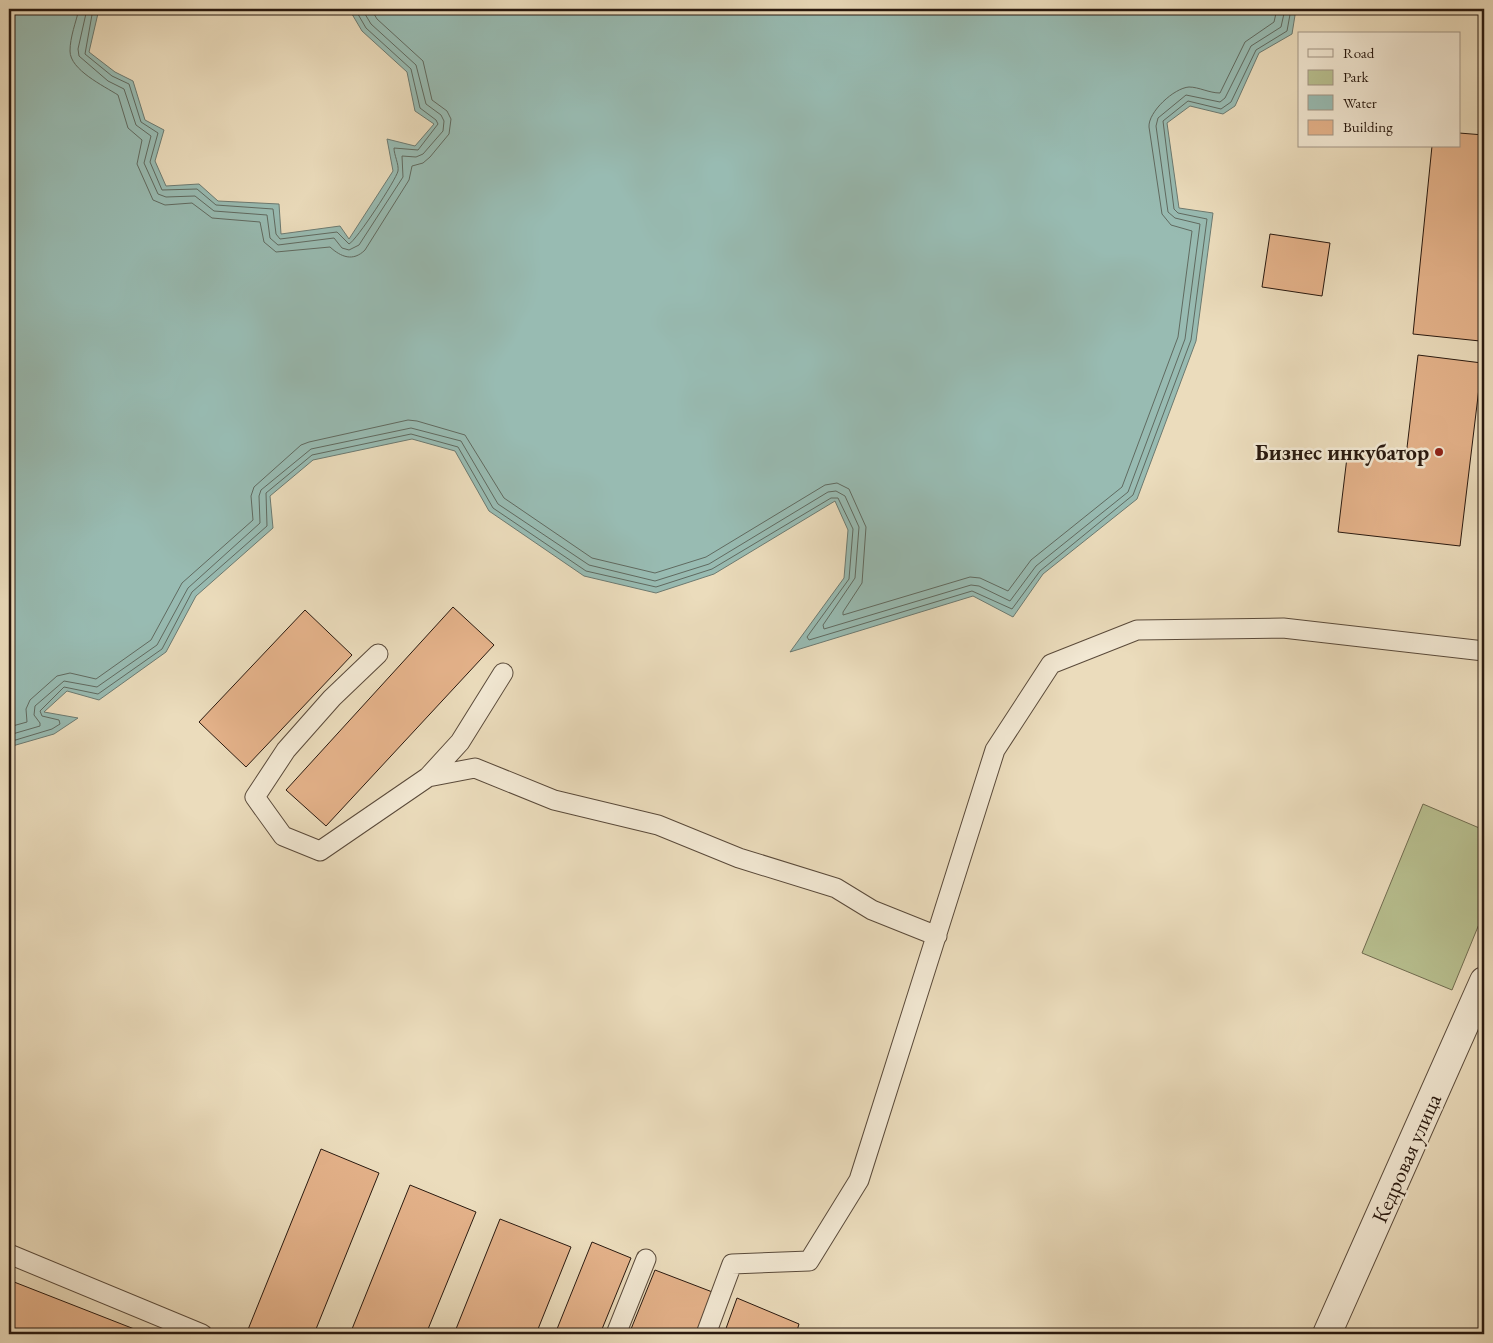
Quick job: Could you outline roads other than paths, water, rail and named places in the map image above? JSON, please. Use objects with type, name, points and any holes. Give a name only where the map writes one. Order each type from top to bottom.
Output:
[{"type":"street","name":"Кедровая улица","points":[[1327,1334],[1484,981]]},
{"type":"lane","points":[[706,1334],[732,1264],[809,1261],[860,1180],[995,750],[1051,664],[1137,630],[1283,628],[1484,651]]},
{"type":"lane","points":[[378,654],[332,698],[286,750],[255,797],[283,836],[320,851],[428,777],[460,742],[502,673]]},
{"type":"lane","points":[[428,777],[475,768],[554,800],[658,825],[739,858],[836,888],[872,910],[937,936]]},
{"type":"lane","points":[[9,1254],[202,1334]]},
{"type":"lane","points":[[616,1334],[646,1259]]},
{"type":"water","points":[[9,9],[99,9],[89,52],[115,72],[133,81],[145,120],[164,130],[155,161],[166,186],[199,184],[218,201],[279,204],[281,234],[340,226],[349,239],[393,171],[387,139],[415,146],[434,124],[415,111],[407,72],[362,31],[349,9],[1296,9],[1292,34],[1259,53],[1235,106],[1223,114],[1190,106],[1167,123],[1179,208],[1213,213],[1196,341],[1137,499],[1043,574],[1013,617],[973,596],[790,652],[844,578],[848,530],[835,501],[714,574],[656,593],[584,576],[489,511],[455,451],[412,439],[313,460],[270,496],[273,528],[196,596],[166,652],[99,700],[67,691],[44,712],[78,718],[54,734],[9,747]]},
{"type":"place","name":"Бизнес инкубатор","points":[[1439,452]]}]
